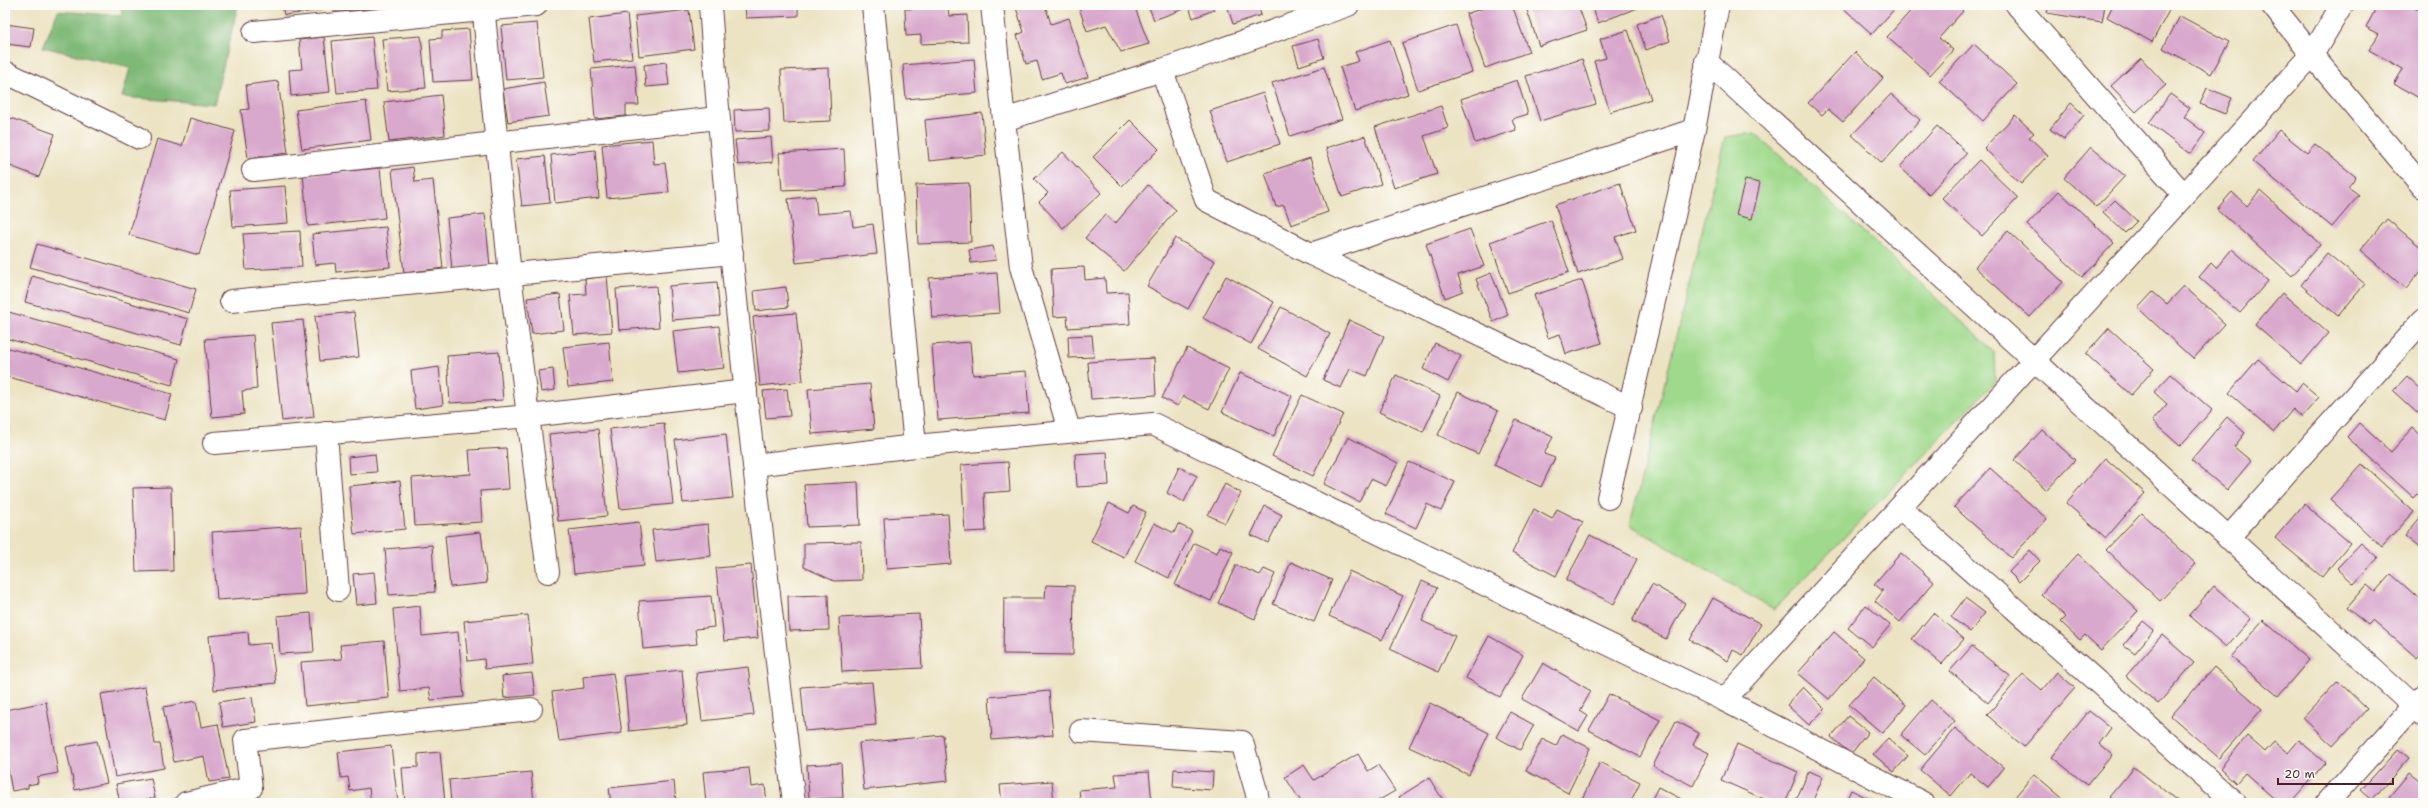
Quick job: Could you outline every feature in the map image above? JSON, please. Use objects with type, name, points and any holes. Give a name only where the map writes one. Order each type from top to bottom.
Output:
[{"type":"street","points":[[254,32],[483,8],[536,5]]},
{"type":"street","points":[[710,5],[718,118],[746,391],[794,803]]},
{"type":"street","points":[[873,5],[915,446]]},
{"type":"street","points":[[992,5],[1022,267],[1069,430]]},
{"type":"street","points":[[1004,120],[1162,70],[1348,5]]},
{"type":"street","points":[[1608,498],[1631,408],[1694,130],[1706,61],[1718,5]]},
{"type":"street","points":[[2017,5],[2184,195]]},
{"type":"street","points":[[2272,5],[2423,187]]},
{"type":"street","points":[[1724,700],[2312,55],[2342,5]]},
{"type":"street","points":[[483,8],[495,144],[510,275],[530,416],[548,572]]},
{"type":"street","points":[[1706,61],[2228,538],[2420,706],[2327,803]]},
{"type":"street","points":[[1162,70],[1206,200],[1311,254],[1631,408]]},
{"type":"street","points":[[5,72],[139,138]]},
{"type":"street","points":[[254,170],[718,118]]},
{"type":"street","points":[[1311,254],[1694,130]]},
{"type":"street","points":[[231,301],[732,253]]},
{"type":"street","points":[[2228,538],[2423,320]]},
{"type":"street","points":[[214,442],[326,434],[530,416],[746,391]]},
{"type":"street","points":[[754,465],[1069,430],[1153,424],[1724,700],[1923,803]]},
{"type":"street","points":[[326,434],[338,590]]},
{"type":"street","points":[[1900,508],[2235,803]]},
{"type":"street","points":[[186,803],[229,798],[251,788],[245,740],[531,709]]},
{"type":"street","points":[[1081,731],[1242,742],[1257,794],[1258,803]]},
{"type":"green space","points":[[121,5],[238,5],[214,104],[122,97],[130,68],[43,47],[58,11],[122,16]]},
{"type":"green space","points":[[1755,133],[1994,351],[1995,382],[1774,610],[1630,525],[1725,137]]},
{"type":"building","points":[[282,5],[323,5],[323,10],[284,15]]},
{"type":"building","points":[[332,5],[411,5],[411,7],[333,11]]},
{"type":"building","points":[[745,5],[798,5],[798,16],[746,18]]},
{"type":"building","points":[[1025,5],[1045,5],[1051,24],[1069,18],[1088,77],[1065,84],[1061,73],[1042,79],[1037,61],[1026,64],[1017,35],[1024,32],[1016,8]]},
{"type":"building","points":[[1078,5],[1134,5],[1149,44],[1121,52],[1106,25],[1087,31]]},
{"type":"building","points":[[1148,5],[1212,5],[1214,10],[1193,18],[1189,7],[1154,20]]},
{"type":"building","points":[[1227,5],[1258,5],[1261,15],[1233,24]]},
{"type":"building","points":[[1492,5],[1512,5],[1529,52],[1485,68],[1466,14]]},
{"type":"building","points":[[1533,5],[1578,5],[1587,30],[1539,46],[1526,7]]},
{"type":"building","points":[[1592,5],[1645,5],[1598,23]]},
{"type":"building","points":[[1840,5],[1898,5],[1872,34]]},
{"type":"building","points":[[1916,5],[1956,5],[1963,11],[1939,38],[1953,50],[1930,75],[1887,37]]},
{"type":"building","points":[[2049,5],[2105,5],[2102,22],[2047,13]]},
{"type":"building","points":[[2113,5],[2172,5],[2152,42],[2107,17]]},
{"type":"building","points":[[2378,5],[2411,5],[2423,12],[2423,100],[2394,84],[2403,69],[2369,50],[2379,34],[2366,27]]},
{"type":"building","points":[[948,7],[949,16],[967,15],[968,42],[921,44],[921,35],[906,36],[905,9]]},
{"type":"building","points":[[689,10],[694,49],[639,56],[635,16]]},
{"type":"building","points":[[627,14],[632,58],[594,62],[589,19]]},
{"type":"building","points":[[1661,15],[1670,41],[1646,50],[1637,24]]},
{"type":"building","points":[[2180,16],[2229,42],[2211,74],[2163,48]]},
{"type":"building","points":[[537,23],[543,77],[506,80],[501,26]]},
{"type":"building","points":[[5,24],[34,28],[31,47],[5,44]]},
{"type":"building","points":[[1456,25],[1472,72],[1418,90],[1402,43]]},
{"type":"building","points":[[469,29],[473,80],[433,82],[430,39],[442,38],[442,31]]},
{"type":"building","points":[[1628,30],[1651,99],[1610,112],[1594,61],[1606,58],[1600,39]]},
{"type":"building","points":[[421,36],[426,88],[387,91],[382,39]]},
{"type":"building","points":[[324,37],[330,92],[291,96],[289,70],[302,69],[299,40]]},
{"type":"building","points":[[372,37],[377,90],[337,93],[332,41]]},
{"type":"building","points":[[1318,39],[1324,58],[1299,66],[1293,46]]},
{"type":"building","points":[[1390,40],[1408,94],[1355,111],[1340,67],[1359,61],[1355,52]]},
{"type":"building","points":[[1974,44],[2017,84],[1983,121],[1939,81]]},
{"type":"building","points":[[1855,52],[1883,78],[1843,122],[1828,109],[1822,115],[1808,103]]},
{"type":"building","points":[[2141,58],[2166,85],[2136,112],[2111,86]]},
{"type":"building","points":[[974,59],[977,93],[906,99],[903,65]]},
{"type":"building","points":[[1582,59],[1596,104],[1540,121],[1526,76]]},
{"type":"building","points":[[666,62],[669,85],[646,87],[644,65]]},
{"type":"building","points":[[635,65],[639,105],[626,105],[626,116],[595,119],[591,69]]},
{"type":"building","points":[[1324,67],[1342,119],[1290,136],[1272,83]]},
{"type":"building","points":[[829,68],[831,121],[784,123],[781,70]]},
{"type":"building","points":[[1517,80],[1528,114],[1512,119],[1516,130],[1475,143],[1461,99]]},
{"type":"building","points":[[278,81],[288,153],[248,158],[241,110],[249,109],[246,85]]},
{"type":"building","points":[[544,82],[549,116],[508,122],[503,89]]},
{"type":"building","points":[[2207,88],[2232,98],[2225,114],[2200,104]]},
{"type":"building","points":[[1263,93],[1280,144],[1227,162],[1210,111]]},
{"type":"building","points":[[1891,94],[1920,120],[1882,163],[1852,135]]},
{"type":"building","points":[[2170,94],[2190,108],[2184,117],[2205,133],[2190,154],[2149,123]]},
{"type":"building","points":[[441,95],[445,135],[389,142],[384,102]]},
{"type":"building","points":[[366,101],[371,140],[302,149],[296,110]]},
{"type":"building","points":[[2071,103],[2084,115],[2064,139],[2050,129]]},
{"type":"building","points":[[1441,106],[1448,128],[1424,136],[1437,174],[1394,188],[1375,127]]},
{"type":"building","points":[[769,108],[770,131],[735,132],[734,110]]},
{"type":"building","points":[[982,113],[986,155],[929,161],[925,120]]},
{"type":"building","points":[[2015,115],[2034,133],[2029,137],[2048,155],[2021,184],[1984,148]]},
{"type":"building","points":[[5,116],[55,134],[39,177],[5,164]]},
{"type":"building","points":[[190,118],[235,131],[199,255],[129,235],[157,139],[182,146]]},
{"type":"building","points":[[1130,120],[1159,149],[1122,186],[1093,157]]},
{"type":"building","points":[[1937,126],[1967,153],[1929,194],[1900,167]]},
{"type":"building","points":[[2279,130],[2307,153],[2315,144],[2356,177],[2348,187],[2359,195],[2332,227],[2253,162]]},
{"type":"building","points":[[1365,136],[1381,184],[1342,197],[1326,148]]},
{"type":"building","points":[[771,137],[773,162],[738,165],[735,140]]},
{"type":"building","points":[[652,140],[654,164],[665,163],[669,192],[607,198],[602,145]]},
{"type":"building","points":[[2091,147],[2125,176],[2096,207],[2064,178]]},
{"type":"building","points":[[844,149],[846,187],[782,190],[779,153]]},
{"type":"building","points":[[595,150],[599,198],[555,203],[551,155]]},
{"type":"building","points":[[1063,152],[1101,193],[1063,228],[1039,202],[1048,193],[1034,179]]},
{"type":"building","points":[[545,156],[550,203],[522,206],[516,159]]},
{"type":"building","points":[[1310,158],[1328,212],[1291,225],[1284,205],[1276,207],[1265,173]]},
{"type":"building","points":[[1979,160],[2018,198],[1982,236],[1942,198]]},
{"type":"building","points":[[413,167],[415,182],[433,180],[443,268],[404,273],[392,170]]},
{"type":"building","points":[[380,168],[385,218],[308,226],[303,175]]},
{"type":"building","points":[[1745,180],[1760,183],[1752,219],[1736,215]]},
{"type":"building","points":[[969,183],[971,242],[918,244],[916,185]]},
{"type":"building","points":[[1620,183],[1636,230],[1615,237],[1623,259],[1578,274],[1555,205]]},
{"type":"building","points":[[1148,185],[1176,210],[1124,271],[1085,238],[1105,215],[1115,224]]},
{"type":"building","points":[[285,186],[288,223],[233,227],[230,190]]},
{"type":"building","points":[[2260,190],[2320,244],[2292,276],[2217,209],[2232,192],[2247,206]]},
{"type":"building","points":[[2059,191],[2114,243],[2082,277],[2027,225]]},
{"type":"building","points":[[815,196],[817,214],[851,211],[853,227],[873,224],[877,254],[796,263],[788,199]]},
{"type":"building","points":[[2115,200],[2137,221],[2125,233],[2103,212]]},
{"type":"building","points":[[485,214],[490,266],[452,269],[447,218]]},
{"type":"building","points":[[2387,219],[2423,249],[2423,269],[2406,289],[2360,250]]},
{"type":"building","points":[[1551,220],[1569,272],[1508,293],[1490,242]]},
{"type":"building","points":[[386,227],[390,267],[336,272],[335,263],[315,265],[312,234]]},
{"type":"building","points":[[1470,229],[1484,266],[1458,275],[1463,291],[1445,298],[1426,244]]},
{"type":"building","points":[[300,231],[302,267],[246,270],[243,234]]},
{"type":"building","points":[[2008,231],[2063,282],[2030,317],[1975,267]]},
{"type":"building","points":[[1175,238],[1215,261],[1188,309],[1147,286]]},
{"type":"building","points":[[37,244],[196,289],[189,313],[30,267]]},
{"type":"building","points":[[993,246],[996,260],[971,263],[969,250]]},
{"type":"building","points":[[2232,249],[2268,281],[2240,313],[2199,277],[2211,263],[2216,268]]},
{"type":"building","points":[[2327,253],[2365,284],[2338,316],[2301,285]]},
{"type":"building","points":[[1084,267],[1085,280],[1105,278],[1106,293],[1128,292],[1130,324],[1068,328],[1067,316],[1054,317],[1051,269]]},
{"type":"building","points":[[997,273],[1000,313],[932,318],[929,278]]},
{"type":"building","points":[[1491,273],[1508,315],[1493,322],[1476,279]]},
{"type":"building","points":[[32,276],[188,319],[181,345],[25,302]]},
{"type":"building","points":[[607,276],[612,332],[574,335],[570,295],[586,294],[585,279]]},
{"type":"building","points":[[1226,276],[1274,302],[1251,344],[1203,318]]},
{"type":"building","points":[[1582,280],[1602,343],[1566,354],[1560,334],[1548,338],[1534,295]]},
{"type":"building","points":[[717,282],[720,316],[672,320],[669,286]]},
{"type":"building","points":[[656,286],[659,327],[619,330],[616,289]]},
{"type":"building","points":[[2184,286],[2225,324],[2193,359],[2138,308],[2153,292],[2167,304]]},
{"type":"building","points":[[786,287],[788,307],[756,311],[754,291]]},
{"type":"building","points":[[2282,293],[2328,333],[2301,365],[2255,325]]},
{"type":"building","points":[[560,294],[564,330],[532,334],[527,298]]},
{"type":"building","points":[[1281,307],[1330,334],[1307,376],[1258,349]]},
{"type":"building","points":[[5,311],[179,359],[172,385],[5,338]]},
{"type":"building","points":[[354,312],[359,357],[320,361],[315,316]]},
{"type":"building","points":[[796,313],[803,381],[760,386],[753,317]]},
{"type":"building","points":[[303,320],[314,417],[282,421],[271,323]]},
{"type":"building","points":[[1349,320],[1384,336],[1367,376],[1350,369],[1341,388],[1323,380]]},
{"type":"building","points":[[719,326],[724,368],[678,373],[673,331]]},
{"type":"building","points":[[2109,328],[2154,369],[2131,395],[2086,354]]},
{"type":"building","points":[[253,335],[257,389],[242,391],[244,414],[212,417],[205,339]]},
{"type":"building","points":[[1092,335],[1094,357],[1069,358],[1068,336]]},
{"type":"building","points":[[609,342],[613,382],[568,387],[563,347]]},
{"type":"building","points":[[970,342],[973,375],[1026,371],[1029,413],[938,420],[932,345]]},
{"type":"building","points":[[1435,343],[1461,356],[1448,382],[1423,369]]},
{"type":"building","points":[[5,347],[172,394],[165,420],[5,376]]},
{"type":"building","points":[[1187,348],[1229,369],[1209,409],[1183,396],[1178,406],[1162,398]]},
{"type":"building","points":[[499,352],[503,400],[450,403],[447,356]]},
{"type":"building","points":[[1154,358],[1156,395],[1091,399],[1088,362]]},
{"type":"building","points":[[2258,359],[2296,391],[2302,383],[2319,397],[2302,417],[2293,409],[2274,432],[2229,393]]},
{"type":"building","points":[[439,367],[443,405],[415,409],[411,371]]},
{"type":"building","points":[[553,369],[555,390],[541,392],[538,371]]},
{"type":"building","points":[[1240,373],[1292,396],[1274,436],[1222,412]]},
{"type":"building","points":[[2171,374],[2212,410],[2180,446],[2152,421],[2167,404],[2154,392]]},
{"type":"building","points":[[1396,375],[1440,396],[1423,432],[1379,412]]},
{"type":"building","points":[[2407,376],[2423,391],[2423,407],[2417,413],[2393,391]]},
{"type":"building","points":[[870,384],[874,429],[812,434],[808,389]]},
{"type":"building","points":[[787,389],[790,416],[766,418],[763,391]]},
{"type":"building","points":[[1458,392],[1498,411],[1478,454],[1438,435]]},
{"type":"building","points":[[1302,395],[1343,414],[1313,476],[1272,456]]},
{"type":"building","points":[[2227,417],[2245,433],[2234,447],[2251,461],[2227,490],[2191,460]]},
{"type":"building","points":[[1516,420],[1553,437],[1544,454],[1555,458],[1541,487],[1494,465]]},
{"type":"building","points":[[664,423],[673,504],[620,509],[610,429]]},
{"type":"building","points":[[2359,423],[2391,452],[2413,428],[2423,437],[2423,489],[2414,498],[2347,437]]},
{"type":"building","points":[[598,429],[607,516],[558,521],[549,434]]},
{"type":"building","points":[[2042,430],[2075,460],[2047,490],[2014,460]]},
{"type":"building","points":[[726,434],[733,498],[683,503],[675,440]]},
{"type":"building","points":[[1348,437],[1398,463],[1386,486],[1371,479],[1359,502],[1324,484]]},
{"type":"building","points":[[506,448],[509,489],[480,491],[482,522],[415,526],[412,478],[471,474],[469,450]]},
{"type":"building","points":[[1107,452],[1109,485],[1077,487],[1075,454]]},
{"type":"building","points":[[375,454],[377,472],[349,474],[348,457]]},
{"type":"building","points":[[2105,458],[2145,493],[2106,538],[2066,503]]},
{"type":"building","points":[[1008,462],[1010,491],[984,493],[986,531],[965,532],[961,465]]},
{"type":"building","points":[[1409,462],[1455,482],[1441,511],[1427,504],[1416,528],[1386,514]]},
{"type":"building","points":[[2362,464],[2414,512],[2382,547],[2330,499]]},
{"type":"building","points":[[1179,467],[1197,476],[1184,502],[1167,493]]},
{"type":"building","points":[[1990,468],[2047,519],[2011,558],[1954,507]]},
{"type":"building","points":[[400,481],[405,529],[354,534],[349,486]]},
{"type":"building","points":[[858,482],[860,525],[807,527],[804,485]]},
{"type":"building","points":[[1225,484],[1241,493],[1225,523],[1208,515]]},
{"type":"building","points":[[171,487],[173,571],[136,572],[133,488]]},
{"type":"building","points":[[1109,503],[1129,513],[1133,506],[1146,512],[1124,557],[1091,541]]},
{"type":"building","points":[[2304,504],[2350,543],[2322,577],[2275,538]]},
{"type":"building","points":[[1265,506],[1282,515],[1268,543],[1251,535]]},
{"type":"building","points":[[1534,509],[1552,519],[1557,509],[1583,522],[1556,576],[1512,553]]},
{"type":"building","points":[[2141,513],[2196,564],[2160,601],[2106,550]]},
{"type":"building","points":[[948,514],[951,564],[887,569],[884,518]]},
{"type":"building","points":[[2423,514],[2423,551],[2405,536]]},
{"type":"building","points":[[639,522],[644,566],[574,574],[569,530]]},
{"type":"building","points":[[1154,523],[1174,533],[1178,524],[1192,531],[1169,578],[1135,561]]},
{"type":"building","points":[[708,524],[711,556],[656,562],[652,530]]},
{"type":"building","points":[[301,526],[305,594],[217,600],[212,532]]},
{"type":"building","points":[[481,532],[487,583],[450,587],[445,536]]},
{"type":"building","points":[[1590,535],[1637,559],[1614,604],[1566,580]]},
{"type":"building","points":[[861,542],[862,580],[834,581],[804,567],[804,543]]},
{"type":"building","points":[[1194,543],[1217,553],[1220,546],[1233,552],[1211,601],[1175,585]]},
{"type":"building","points":[[2361,543],[2378,558],[2354,584],[2337,568]]},
{"type":"building","points":[[432,545],[435,592],[389,595],[385,549]]},
{"type":"building","points":[[2030,550],[2040,561],[2019,582],[2009,572]]},
{"type":"building","points":[[1901,553],[1934,582],[1900,622],[1875,601],[1883,591],[1874,584]]},
{"type":"building","points":[[2078,554],[2138,611],[2101,650],[2085,635],[2080,640],[2061,622],[2066,617],[2041,594]]},
{"type":"building","points":[[1291,562],[1332,580],[1314,622],[1273,604]]},
{"type":"building","points":[[751,565],[758,638],[724,641],[716,568]]},
{"type":"building","points":[[1236,565],[1260,575],[1264,569],[1275,574],[1255,619],[1218,603]]},
{"type":"building","points":[[1349,571],[1403,596],[1382,640],[1329,616]]},
{"type":"building","points":[[374,572],[377,603],[356,605],[353,574]]},
{"type":"building","points":[[2391,574],[2423,602],[2423,651],[2417,658],[2373,620],[2368,625],[2347,608],[2367,585],[2375,592]]},
{"type":"building","points":[[1422,581],[1437,588],[1422,621],[1455,636],[1438,672],[1390,649]]},
{"type":"building","points":[[1652,584],[1685,603],[1666,639],[1632,621]]},
{"type":"building","points":[[1046,585],[1074,586],[1073,655],[1003,654],[1004,598],[1045,598]]},
{"type":"building","points":[[2214,586],[2251,619],[2226,647],[2189,615]]},
{"type":"building","points":[[828,595],[829,630],[789,631],[788,596]]},
{"type":"building","points":[[711,596],[714,627],[695,629],[697,644],[643,649],[639,601]]},
{"type":"building","points":[[1713,598],[1761,624],[1743,655],[1733,650],[1728,661],[1690,640]]},
{"type":"building","points":[[1965,598],[1985,613],[1970,632],[1951,617]]},
{"type":"building","points":[[1866,605],[1890,625],[1872,647],[1848,628]]},
{"type":"building","points":[[420,606],[422,636],[458,632],[464,697],[431,700],[429,688],[400,691],[393,609]]},
{"type":"building","points":[[311,613],[314,652],[280,654],[277,616]]},
{"type":"building","points":[[1933,613],[1964,639],[1942,664],[1912,639]]},
{"type":"building","points":[[919,614],[922,668],[842,672],[839,618]]},
{"type":"building","points":[[528,615],[533,664],[485,669],[484,659],[468,661],[464,621]]},
{"type":"building","points":[[2263,620],[2309,660],[2278,696],[2231,657]]},
{"type":"building","points":[[2143,621],[2154,630],[2135,653],[2124,645]]},
{"type":"building","points":[[248,632],[249,645],[271,643],[276,683],[214,690],[209,636]]},
{"type":"building","points":[[1834,632],[1864,658],[1829,699],[1798,673]]},
{"type":"building","points":[[2162,635],[2194,663],[2158,704],[2126,676]]},
{"type":"building","points":[[1489,636],[1523,655],[1500,697],[1466,678]]},
{"type":"building","points":[[384,641],[389,698],[305,706],[301,662],[342,659],[340,645]]},
{"type":"building","points":[[1972,646],[2010,676],[1988,703],[1950,671]]},
{"type":"building","points":[[1543,663],[1591,691],[1580,711],[1588,716],[1579,731],[1522,699]]},
{"type":"building","points":[[748,667],[754,715],[702,721],[696,673]]},
{"type":"building","points":[[2214,667],[2262,709],[2219,758],[2171,716]]},
{"type":"building","points":[[682,670],[687,725],[629,731],[624,676]]},
{"type":"building","points":[[2057,672],[2075,688],[2024,747],[1987,715],[2023,674],[2042,690]]},
{"type":"building","points":[[532,673],[535,695],[504,698],[502,676]]},
{"type":"building","points":[[613,673],[622,733],[559,741],[552,692],[584,688],[583,677]]},
{"type":"building","points":[[1874,677],[1906,705],[1882,733],[1849,705]]},
{"type":"building","points":[[2338,681],[2367,709],[2333,746],[2303,718]]},
{"type":"building","points":[[872,682],[876,725],[805,731],[801,687]]},
{"type":"building","points":[[145,687],[155,744],[160,744],[164,768],[115,777],[101,694]]},
{"type":"building","points":[[1803,687],[1825,709],[1809,725],[1787,705]]},
{"type":"building","points":[[1049,691],[1053,735],[992,740],[989,697]]},
{"type":"building","points":[[1609,694],[1660,720],[1640,757],[1589,730]]},
{"type":"building","points":[[252,697],[256,722],[223,727],[219,702]]},
{"type":"building","points":[[1931,700],[1955,721],[1925,755],[1901,735]]},
{"type":"building","points":[[196,701],[201,727],[218,724],[229,779],[209,782],[204,756],[174,762],[163,707]]},
{"type":"building","points":[[46,702],[58,773],[37,777],[38,783],[28,785],[28,788],[12,791],[5,753],[5,710]]},
{"type":"building","points":[[1430,703],[1489,733],[1469,775],[1409,747]]},
{"type":"building","points":[[2089,711],[2111,728],[2099,744],[2112,755],[2087,785],[2052,757]]},
{"type":"building","points":[[1510,712],[1534,725],[1520,750],[1496,737]]},
{"type":"building","points":[[1848,716],[1868,732],[1851,754],[1831,737]]},
{"type":"building","points":[[1676,721],[1699,733],[1693,745],[1709,753],[1693,786],[1653,766]]},
{"type":"building","points":[[1955,728],[2004,768],[1988,787],[1970,773],[1951,796],[1920,770]]},
{"type":"building","points":[[1562,734],[1590,748],[1568,793],[1526,771],[1542,739],[1556,746]]},
{"type":"building","points":[[943,735],[948,781],[864,790],[859,743]]},
{"type":"building","points":[[2247,736],[2265,752],[2274,742],[2288,753],[2299,740],[2325,763],[2290,803],[2279,803],[2245,773],[2236,783],[2220,768]]},
{"type":"building","points":[[1888,738],[1908,756],[1894,772],[1873,754]]},
{"type":"building","points":[[97,741],[107,783],[75,790],[66,747]]},
{"type":"building","points":[[1737,744],[1798,772],[1785,803],[1773,803],[1721,780]]},
{"type":"building","points":[[391,746],[398,803],[371,803],[369,788],[350,791],[348,777],[341,778],[338,752]]},
{"type":"building","points":[[2398,749],[2409,758],[2372,800],[2361,790]]},
{"type":"building","points":[[440,752],[445,803],[405,803],[402,768],[418,767],[418,754]]},
{"type":"building","points":[[1358,754],[1368,771],[1378,765],[1395,791],[1374,803],[1302,803],[1285,777],[1304,765],[1314,780]]},
{"type":"building","points":[[1600,762],[1640,782],[1630,803],[1580,803]]},
{"type":"building","points":[[841,763],[843,798],[809,799],[807,765]]},
{"type":"building","points":[[2134,767],[2180,803],[2117,803],[2109,797]]},
{"type":"building","points":[[749,768],[751,787],[765,785],[767,803],[706,803],[703,772]]},
{"type":"building","points":[[1174,769],[1213,772],[1212,790],[1173,787]]},
{"type":"building","points":[[1809,771],[1823,777],[1812,803],[1803,803],[1796,800]]},
{"type":"building","points":[[531,772],[534,803],[451,803],[449,780]]},
{"type":"building","points":[[1149,772],[1152,803],[1081,803],[1079,790],[1117,787],[1115,774]]},
{"type":"building","points":[[2409,773],[2423,784],[2423,803],[2384,803]]},
{"type":"building","points":[[2034,774],[2068,803],[2010,803]]},
{"type":"building","points":[[151,778],[155,798],[120,803],[116,784]]},
{"type":"building","points":[[1429,778],[1445,803],[1402,803],[1399,797]]},
{"type":"building","points":[[674,781],[676,803],[611,803],[609,788]]},
{"type":"building","points":[[1052,781],[1054,803],[1002,803],[1000,785]]},
{"type":"building","points":[[1658,787],[1689,803],[1650,803]]},
{"type":"building","points":[[1851,790],[1878,803],[1845,803]]}]
